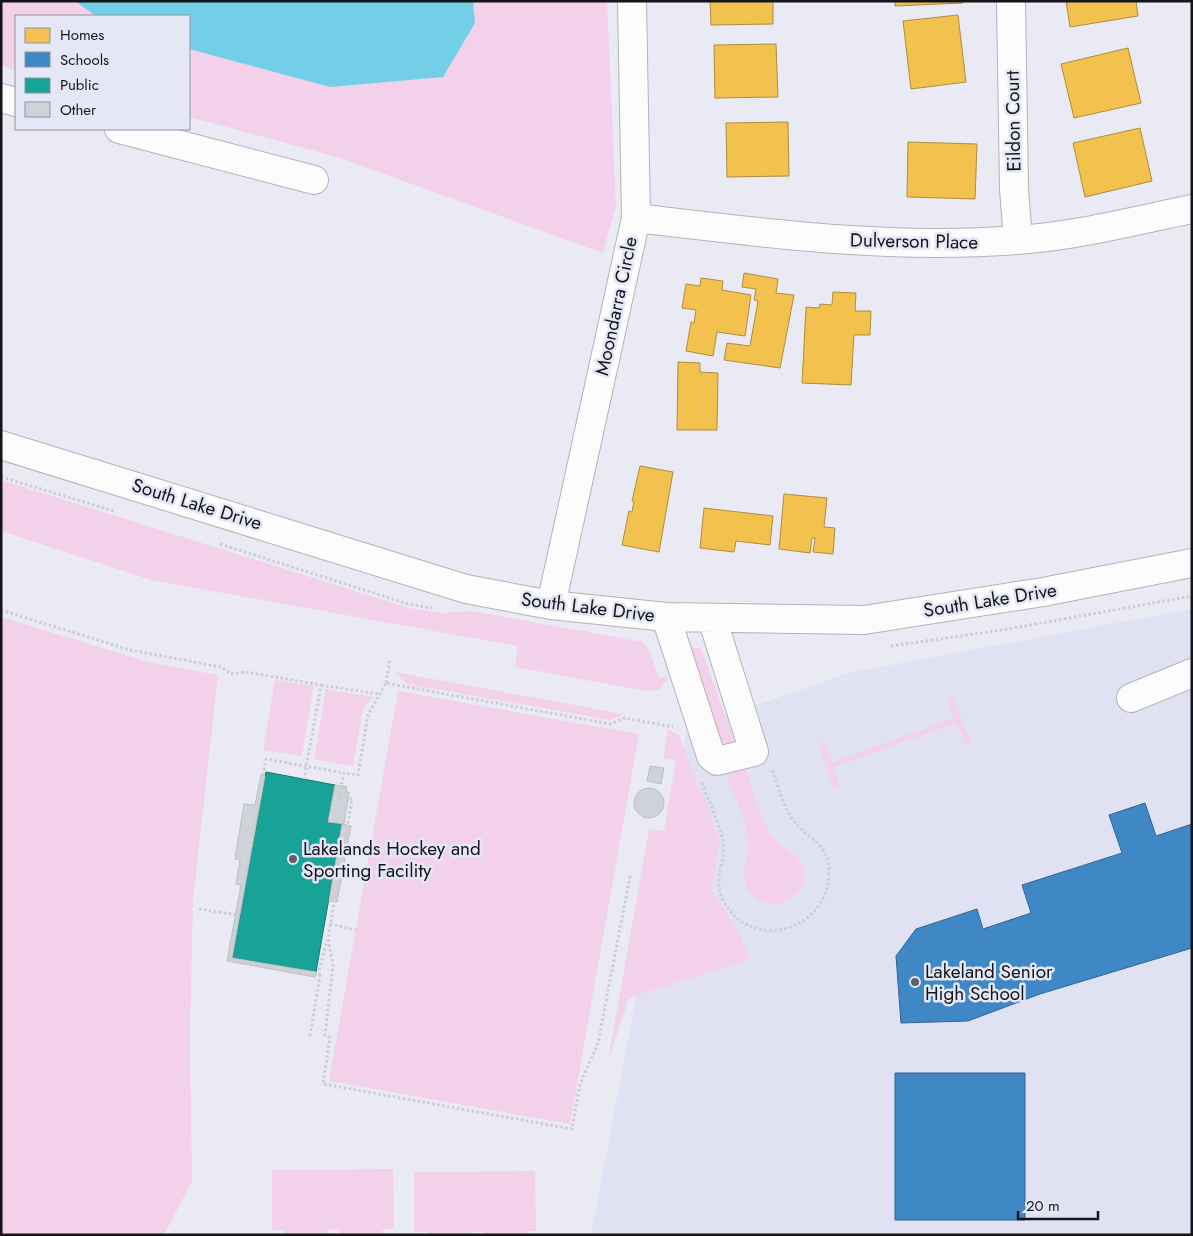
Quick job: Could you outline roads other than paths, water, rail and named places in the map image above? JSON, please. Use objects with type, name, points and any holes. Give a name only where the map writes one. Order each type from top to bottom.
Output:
[{"type":"street","name":"Moondarra Circle","points":[[551,605],[636,218],[632,1]]},
{"type":"street","name":"Eildon Court","points":[[1011,1],[1014,189],[1018,240]]},
{"type":"street","points":[[1,98],[15,102]]},
{"type":"street","points":[[123,130],[314,180]]},
{"type":"street","name":"Dulverson Place","points":[[636,218],[806,239],[956,243],[1018,240],[1079,232],[1192,209]]},
{"type":"street","name":"South Lake Drive","points":[[1,445],[466,589],[551,605],[666,617],[864,620],[1042,592],[1192,563]]},
{"type":"street","points":[[666,617],[711,756],[717,761],[754,752],[712,618]]},
{"type":"street","points":[[1131,698],[1192,673]]},
{"type":"water","points":[[75,1],[473,1],[475,23],[443,77],[330,87],[190,49],[190,15],[95,15]]},
{"type":"place","name":"Lakelands Hockey and Sporting Facility","points":[[293,859]]},
{"type":"place","name":"Lakeland Senior High School","points":[[915,982]]}]
